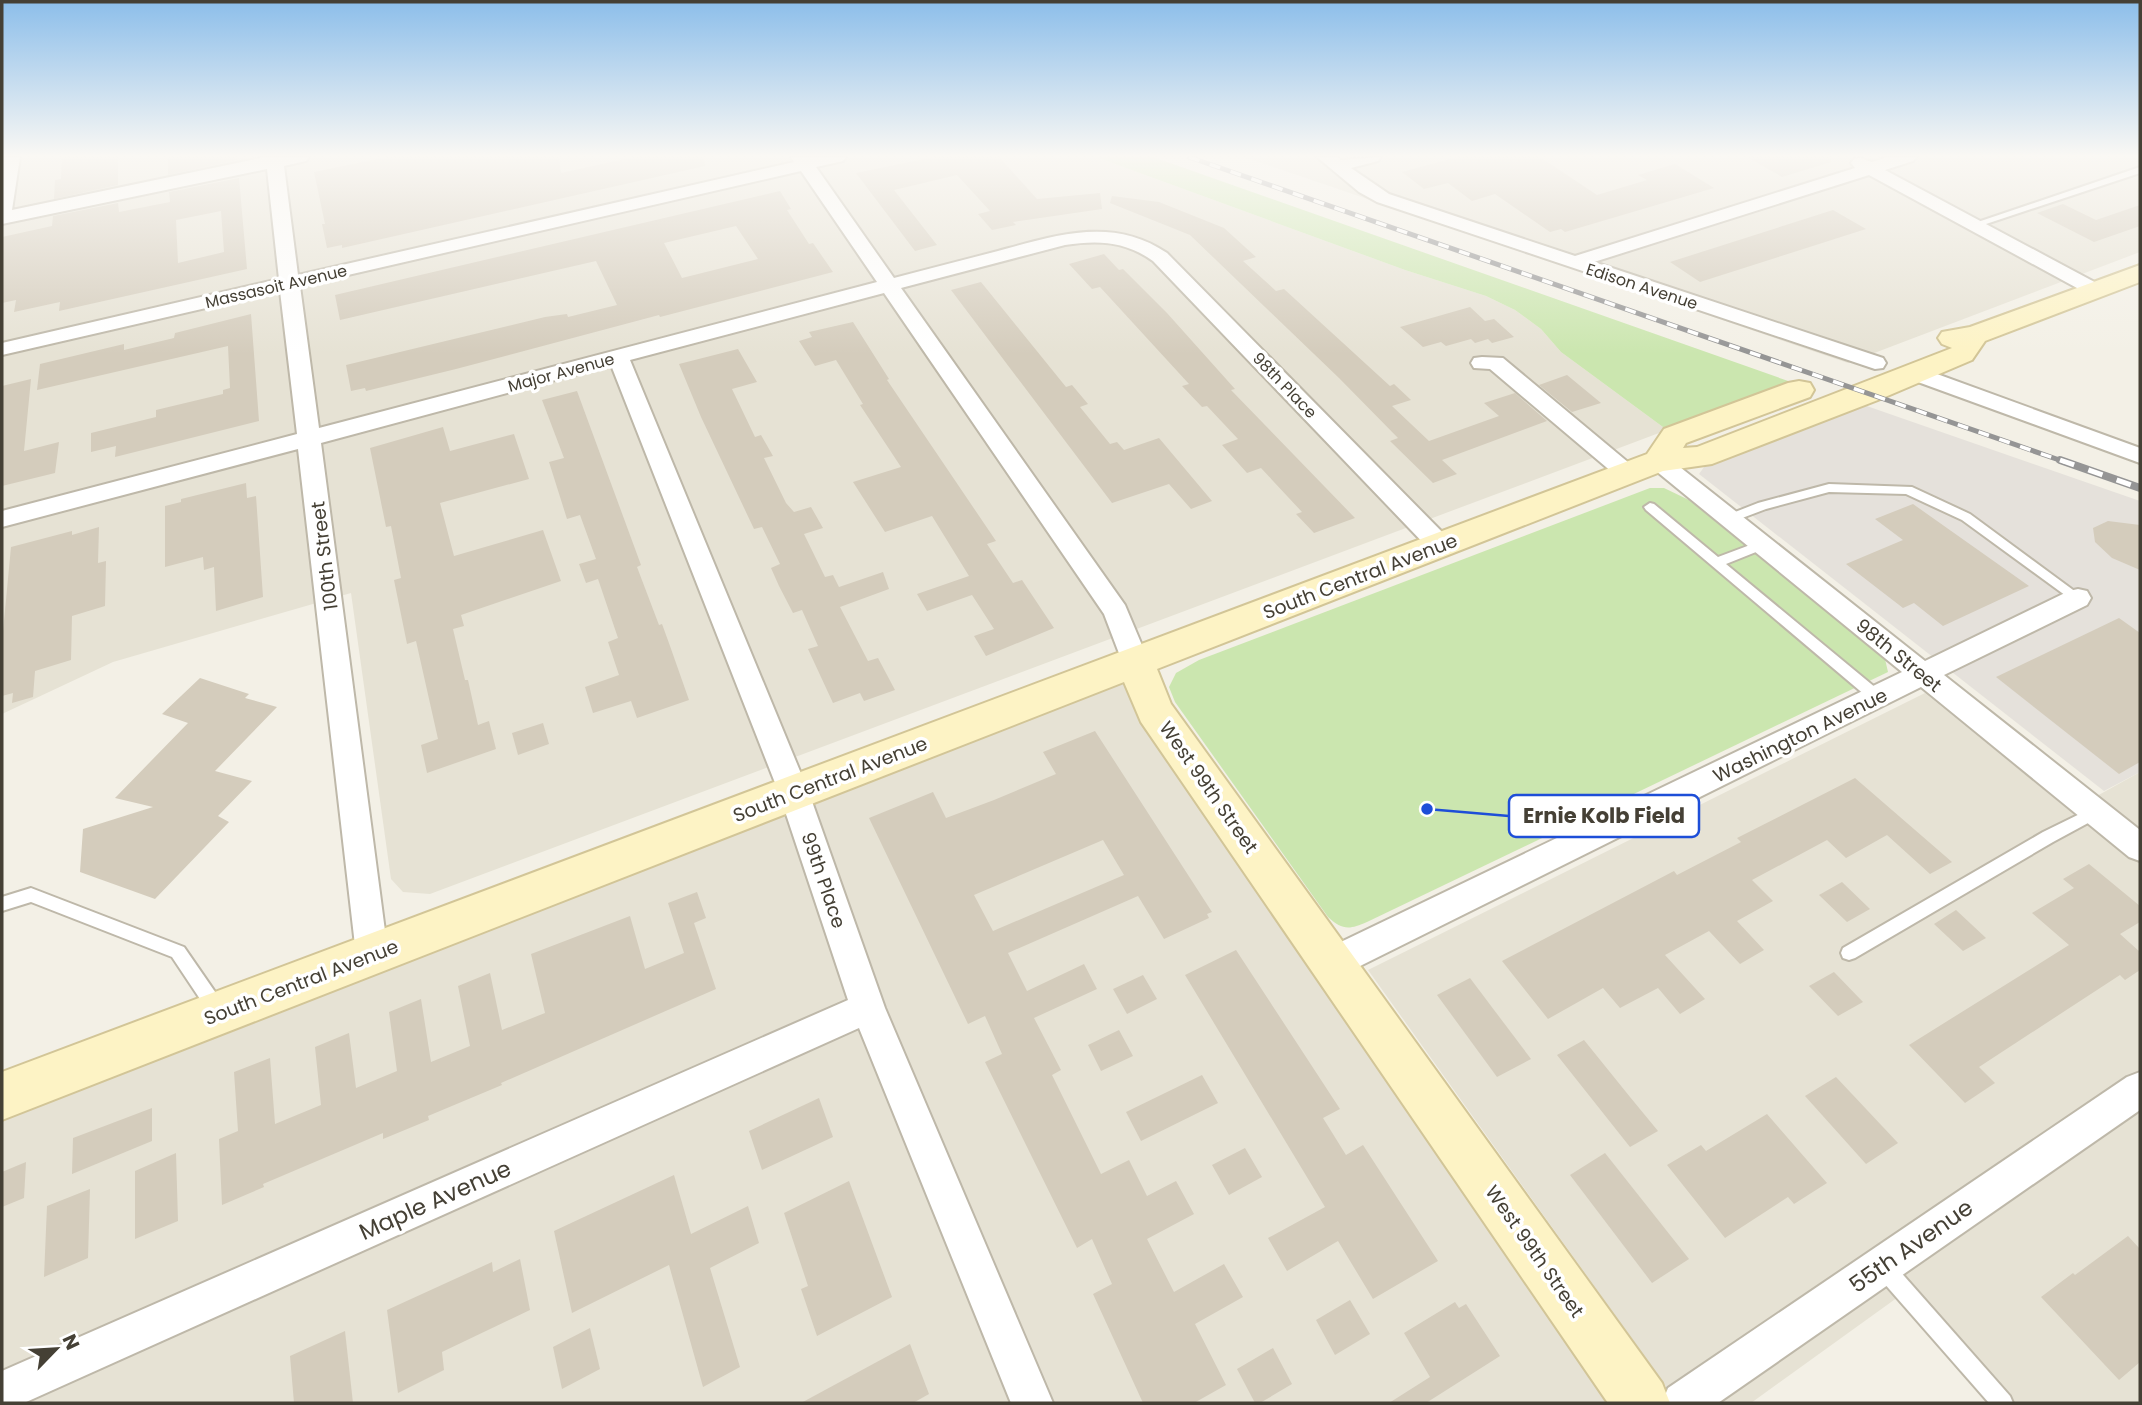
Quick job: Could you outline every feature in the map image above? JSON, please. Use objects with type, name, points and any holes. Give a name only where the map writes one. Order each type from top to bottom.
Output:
[{"type":"street","name":"100th Street","points":[[282,223],[372,954]]},
{"type":"street","name":"Massasoit Avenue","points":[[2,349],[544,223]]},
{"type":"street","name":"West 99th Street","points":[[847,223],[1116,612],[1155,711],[1642,1403]]},
{"type":"street","name":"Edison Avenue","points":[[1454,223],[1875,363]]},
{"type":"street","points":[[1572,263],[1700,223]]},
{"type":"street","points":[[1969,223],[2095,290]]},
{"type":"street","name":"Major Avenue","points":[[2,519],[1064,239],[1099,235],[1121,237]]},
{"type":"street","name":"98th Place","points":[[1121,237],[1136,242],[1160,257],[1440,545]]},
{"type":"street","name":"South Central Avenue","points":[[1643,468],[1675,436],[1938,340],[1975,335],[2140,273]]},
{"type":"street","name":"South Central Avenue","points":[[2,1096],[1643,468],[1701,457],[1962,354],[1975,335]]},
{"type":"street","name":"99th Place","points":[[618,356],[794,793],[868,1008],[1032,1403]]},
{"type":"street","name":"98th Street","points":[[1482,363],[1494,363],[1643,468],[1730,519],[2140,848]]},
{"type":"street","points":[[1915,373],[2139,452]]},
{"type":"street","name":"Washington Avenue","points":[[1332,962],[2078,598]]},
{"type":"street","name":"Maple Avenue","points":[[2,1392],[868,1008]]},
{"type":"street","name":"55th Avenue","points":[[1683,1403],[2140,1088]]},
{"type":"lane","points":[[1973,225],[1980,223]]},
{"type":"lane","points":[[1730,519],[1762,506],[1829,488],[1908,489],[1966,517],[2078,598]]},
{"type":"lane","points":[[1650,507],[1877,697]]},
{"type":"lane","points":[[1716,563],[1762,545]]},
{"type":"lane","points":[[1849,953],[2096,812]]},
{"type":"lane","points":[[2,904],[31,895],[178,952],[219,1013]]},
{"type":"lane","points":[[1882,1266],[2003,1403]]},
{"type":"shaded area","points":[[2,223],[1275,223],[1405,270],[1486,296],[1515,310],[1541,329],[1561,352],[1667,430],[430,894],[403,892],[391,879],[351,593],[113,662],[2,714]]},
{"type":"shaded area","points":[[1436,223],[2140,223],[2140,252],[1848,363]]},
{"type":"shaded area","points":[[1861,404],[2140,501],[2140,772],[2104,791],[1699,474],[1707,463]]},
{"type":"shaded area","points":[[1135,662],[1155,711],[1642,1403],[2,1403],[2,1096]]},
{"type":"shaded area","points":[[1925,693],[2070,811],[2140,772],[2140,1403],[2014,1403],[1912,1287],[1751,1403],[1678,1403],[1368,970]]},
{"type":"green space","points":[[1275,223],[1339,223],[1791,382],[1667,430],[1561,352],[1541,329],[1515,310],[1486,296],[1405,270]]},
{"type":"green space","points":[[1650,488],[1664,488],[1689,500],[1885,659],[1888,672],[1367,922],[1346,927],[1333,921],[1175,702],[1169,687],[1176,673],[1199,660]]},
{"type":"building","points":[[52,223],[176,223],[178,263],[224,252],[222,223],[243,223],[247,269],[59,311],[60,302],[14,312],[16,300],[2,303],[2,237],[52,226]]},
{"type":"building","points":[[455,223],[342,248],[342,245],[327,248],[322,224]]},
{"type":"building","points":[[645,223],[795,223],[833,272],[366,391],[365,388],[351,391],[346,365],[545,317],[567,314],[568,317],[617,305],[596,261],[340,320],[335,295]],"holes":[[[736,226],[758,259],[682,278],[664,243]]]},
{"type":"building","points":[[893,223],[919,223],[937,245],[915,251]]},
{"type":"building","points":[[985,223],[1014,223],[1016,225],[992,230]]},
{"type":"building","points":[[1159,223],[1210,223],[1224,228],[1256,257],[1243,261],[1276,291],[1284,289],[1390,386],[1394,384],[1411,400],[1392,406],[1429,441],[1499,416],[1484,403],[1515,393],[1547,421],[1442,460],[1457,474],[1433,483],[1390,441],[1398,438],[1190,235]]},
{"type":"building","points":[[1536,223],[1597,223],[1565,232],[1561,229],[1550,232]]},
{"type":"building","points":[[1794,223],[1855,223],[1866,229],[1700,282],[1670,262]]},
{"type":"building","points":[[2056,223],[2140,223],[2140,226],[2094,242]]},
{"type":"building","points":[[1104,254],[1167,313],[1235,389],[1231,390],[1355,518],[1314,533],[1296,514],[1302,512],[1261,468],[1247,473],[1222,445],[1238,439],[1207,406],[1202,407],[1182,386],[1189,384],[1100,287],[1092,289],[1069,264]]},
{"type":"building","points":[[981,282],[1066,387],[1072,385],[1088,404],[1080,407],[1110,444],[1117,442],[1124,450],[1159,438],[1212,501],[1191,509],[1169,484],[1112,503],[951,290]]},
{"type":"building","points":[[1470,307],[1485,321],[1494,319],[1514,337],[1492,343],[1488,339],[1475,343],[1471,339],[1446,346],[1441,342],[1423,347],[1400,327]]},
{"type":"building","points":[[251,314],[259,421],[115,457],[116,446],[91,452],[91,433],[156,417],[156,410],[223,394],[223,390],[230,388],[228,346],[37,390],[40,364],[124,344],[124,350],[174,338],[175,333]]},
{"type":"building","points":[[853,322],[889,379],[887,380],[996,541],[987,544],[1013,583],[1022,580],[1054,628],[986,656],[974,636],[994,629],[972,595],[927,611],[917,594],[969,576],[932,516],[885,532],[853,482],[901,467],[860,405],[863,404],[836,360],[815,366],[799,341],[812,337],[809,332]]},
{"type":"building","points":[[738,349],[757,382],[732,389],[755,437],[761,435],[773,456],[764,458],[786,503],[794,512],[811,507],[823,528],[804,534],[825,577],[833,575],[839,587],[883,572],[889,589],[840,607],[868,661],[878,658],[895,690],[864,701],[860,693],[833,703],[808,649],[818,646],[802,610],[793,613],[771,568],[780,564],[762,527],[754,529],[701,417],[679,364]]},
{"type":"building","points":[[1567,375],[1601,403],[1572,412],[1539,385]]},
{"type":"building","points":[[31,379],[24,451],[59,442],[55,473],[2,486],[2,386]]},
{"type":"building","points":[[577,391],[641,565],[637,567],[659,625],[662,624],[689,700],[637,718],[631,701],[593,713],[585,687],[619,675],[608,642],[618,638],[598,579],[586,583],[579,564],[596,559],[580,515],[567,519],[549,462],[564,458],[542,400]]},
{"type":"building","points":[[443,427],[450,451],[514,434],[529,479],[440,503],[454,556],[543,530],[561,581],[461,615],[464,626],[453,629],[465,680],[468,680],[478,725],[489,721],[496,749],[427,773],[421,745],[438,739],[416,641],[407,644],[394,580],[401,578],[391,526],[386,527],[370,448]]},
{"type":"building","points":[[246,483],[247,498],[256,496],[263,597],[216,611],[214,567],[204,570],[203,557],[165,567],[165,506],[181,502],[181,499]]},
{"type":"building","points":[[1913,504],[2029,586],[1943,626],[1914,603],[1903,608],[1846,564],[1903,540],[1875,519]]},
{"type":"building","points":[[2108,521],[2140,525],[2140,570],[2112,558],[2095,542],[2093,528]]},
{"type":"building","points":[[99,527],[98,563],[106,561],[105,606],[72,616],[71,660],[35,671],[33,697],[12,703],[13,693],[2,696],[2,642],[11,547]]},
{"type":"building","points":[[2119,618],[2140,633],[2140,762],[2119,774],[1996,677]]},
{"type":"building","points":[[200,678],[249,694],[245,698],[277,707],[215,771],[252,781],[218,816],[229,822],[155,899],[80,872],[83,829],[153,807],[115,798],[188,723],[162,714]]},
{"type":"building","points":[[543,723],[549,744],[518,755],[512,733]]},
{"type":"building","points":[[1095,731],[1212,912],[1207,914],[1209,918],[1164,939],[1138,896],[1008,953],[1027,991],[1084,964],[1097,989],[1034,1018],[1061,1070],[1052,1075],[1101,1174],[1129,1160],[1147,1196],[1176,1181],[1194,1214],[1147,1239],[1174,1292],[1224,1264],[1243,1297],[1195,1324],[1226,1385],[1194,1403],[1143,1403],[1093,1294],[1112,1284],[1092,1239],[1077,1248],[985,1062],[1002,1054],[985,1016],[968,1024],[869,818],[933,792],[946,818],[994,800],[1056,774],[1043,752]],"holes":[[[1103,840],[1124,875],[993,931],[974,895]]]},
{"type":"building","points":[[1855,778],[1952,862],[1930,874],[1887,835],[1846,858],[1827,840],[1752,880],[1773,901],[1737,921],[1764,950],[1740,964],[1709,931],[1665,955],[1705,999],[1680,1014],[1658,988],[1620,1008],[1603,988],[1548,1019],[1502,961],[1674,871],[1677,875],[1741,842],[1737,838]]},
{"type":"building","points":[[2089,864],[2140,906],[2140,922],[2120,934],[2140,952],[2140,970],[2125,980],[2120,975],[1979,1067],[1995,1083],[1965,1103],[1909,1045],[2069,945],[2032,913],[2074,888],[2063,879]]},
{"type":"building","points":[[1842,882],[1870,909],[1847,922],[1819,895]]},
{"type":"building","points":[[697,892],[706,918],[694,923],[716,989],[428,1116],[429,1120],[383,1139],[383,1133],[263,1184],[264,1187],[222,1205],[219,1139],[238,1131],[234,1072],[270,1058],[275,1124],[321,1105],[315,1047],[349,1033],[356,1088],[397,1071],[389,1012],[421,999],[431,1062],[470,1046],[458,986],[490,973],[502,1030],[545,1013],[531,954],[630,916],[645,969],[684,953],[668,903]]},
{"type":"building","points":[[1956,910],[1986,938],[1963,951],[1934,924]]},
{"type":"building","points":[[1236,950],[1340,1109],[1323,1118],[1346,1155],[1363,1145],[1438,1261],[1373,1299],[1338,1241],[1287,1271],[1268,1238],[1325,1207],[1185,975]]},
{"type":"building","points":[[1834,972],[1863,1002],[1838,1016],[1809,986]]},
{"type":"building","points":[[1143,975],[1157,999],[1127,1014],[1113,989]]},
{"type":"building","points":[[1470,978],[1531,1059],[1497,1077],[1437,995]]},
{"type":"building","points":[[1119,1030],[1133,1056],[1101,1071],[1088,1045]]},
{"type":"building","points":[[1584,1040],[1658,1131],[1630,1147],[1557,1055]]},
{"type":"building","points":[[1202,1075],[1218,1103],[1141,1141],[1126,1112]]},
{"type":"building","points":[[1836,1077],[1898,1143],[1866,1164],[1805,1096]]},
{"type":"building","points":[[819,1098],[833,1137],[762,1170],[749,1131]]},
{"type":"building","points":[[152,1108],[152,1141],[72,1174],[73,1138]]},
{"type":"building","points":[[1767,1114],[1827,1183],[1794,1204],[1788,1197],[1725,1238],[1667,1165],[1701,1145],[1706,1151]]},
{"type":"building","points":[[1245,1148],[1262,1177],[1229,1195],[1212,1165]]},
{"type":"building","points":[[176,1153],[178,1221],[135,1239],[135,1171]]},
{"type":"building","points":[[1605,1153],[1689,1259],[1652,1283],[1570,1175]]},
{"type":"building","points":[[26,1162],[24,1198],[2,1207],[2,1172]]},
{"type":"building","points":[[674,1175],[691,1234],[748,1206],[759,1243],[710,1268],[740,1367],[703,1387],[669,1265],[572,1313],[554,1231]]},
{"type":"building","points":[[849,1181],[892,1297],[817,1336],[801,1289],[808,1286],[784,1213]]},
{"type":"building","points":[[90,1189],[88,1258],[44,1277],[47,1206]]},
{"type":"building","points":[[2128,1236],[2140,1249],[2140,1362],[2119,1380],[2041,1297]]},
{"type":"building","points":[[520,1259],[530,1310],[442,1352],[444,1370],[398,1393],[387,1310],[492,1262],[493,1272]]},
{"type":"building","points":[[1350,1300],[1370,1334],[1335,1355],[1316,1320]]},
{"type":"building","points":[[1455,1302],[1459,1308],[1466,1304],[1500,1356],[1426,1403],[1389,1403],[1430,1377],[1404,1333]]},
{"type":"building","points":[[590,1328],[600,1369],[562,1389],[553,1347]]},
{"type":"building","points":[[345,1331],[353,1403],[294,1403],[290,1356]]},
{"type":"building","points":[[910,1344],[929,1394],[913,1403],[801,1403]]},
{"type":"building","points":[[1273,1348],[1292,1384],[1260,1403],[1255,1403],[1237,1369]]},
{"type":"railway","points":[[1377,223],[2065,462]]},
{"type":"railway","points":[[2060,460],[2140,488]]},
{"type":"place","name":"Ernie Kolb Field","points":[[1427,809]]}]
